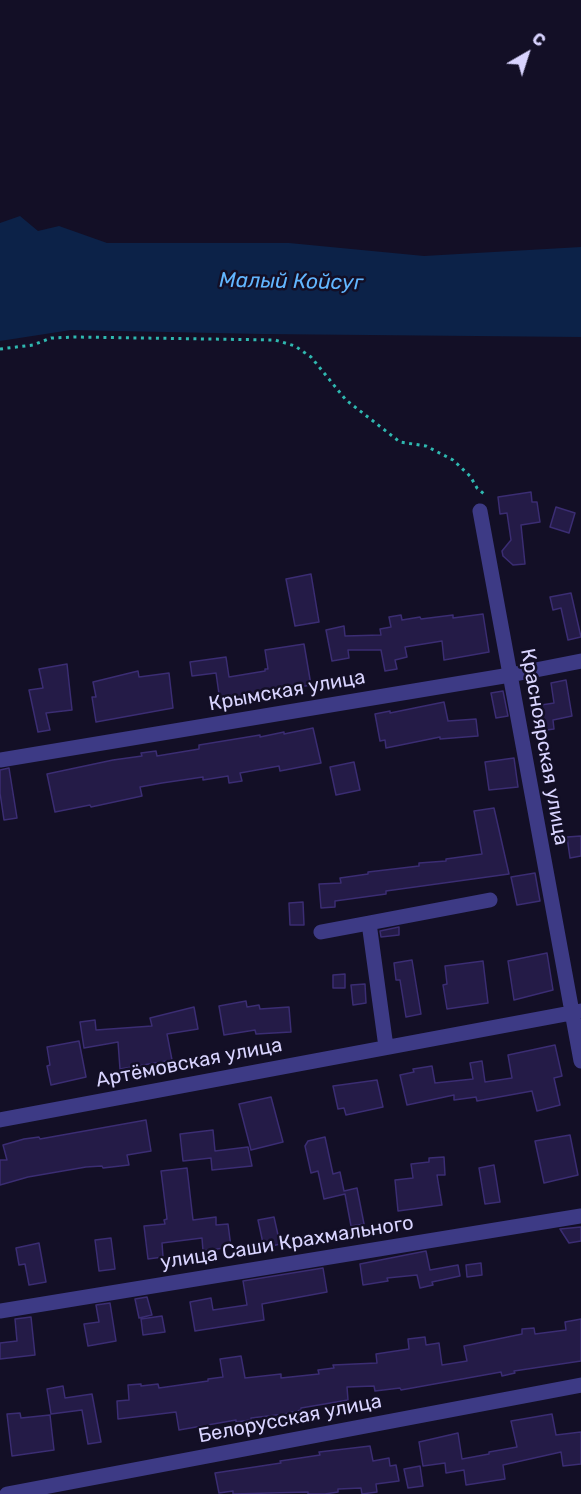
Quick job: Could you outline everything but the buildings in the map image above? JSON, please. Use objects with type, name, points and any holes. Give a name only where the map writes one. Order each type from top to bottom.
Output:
[{"type":"street","name":"Красноярская улица","points":[[480,511],[576,1012],[581,1061]]},
{"type":"street","name":"Крымская улица","points":[[0,760],[510,675],[581,661]]},
{"type":"street","points":[[321,932],[490,900]]},
{"type":"street","points":[[369,923],[386,1047]]},
{"type":"street","name":"Артёмовская улица","points":[[0,1120],[576,1012]]},
{"type":"street","name":"улица Саши Крахмального","points":[[0,1311],[581,1216]]},
{"type":"street","name":"Белорусская улица","points":[[7,1494],[581,1385]]},
{"type":"path","points":[[0,349],[33,345],[51,338],[75,337],[254,339],[275,340],[295,346],[311,357],[346,400],[400,442],[426,446],[453,460],[484,494],[480,511]]},
{"type":"water","name":"Малый Койсуг","points":[[20,216],[38,231],[59,226],[107,243],[289,243],[424,256],[581,247],[581,337],[71,330],[0,341],[0,223]]}]
